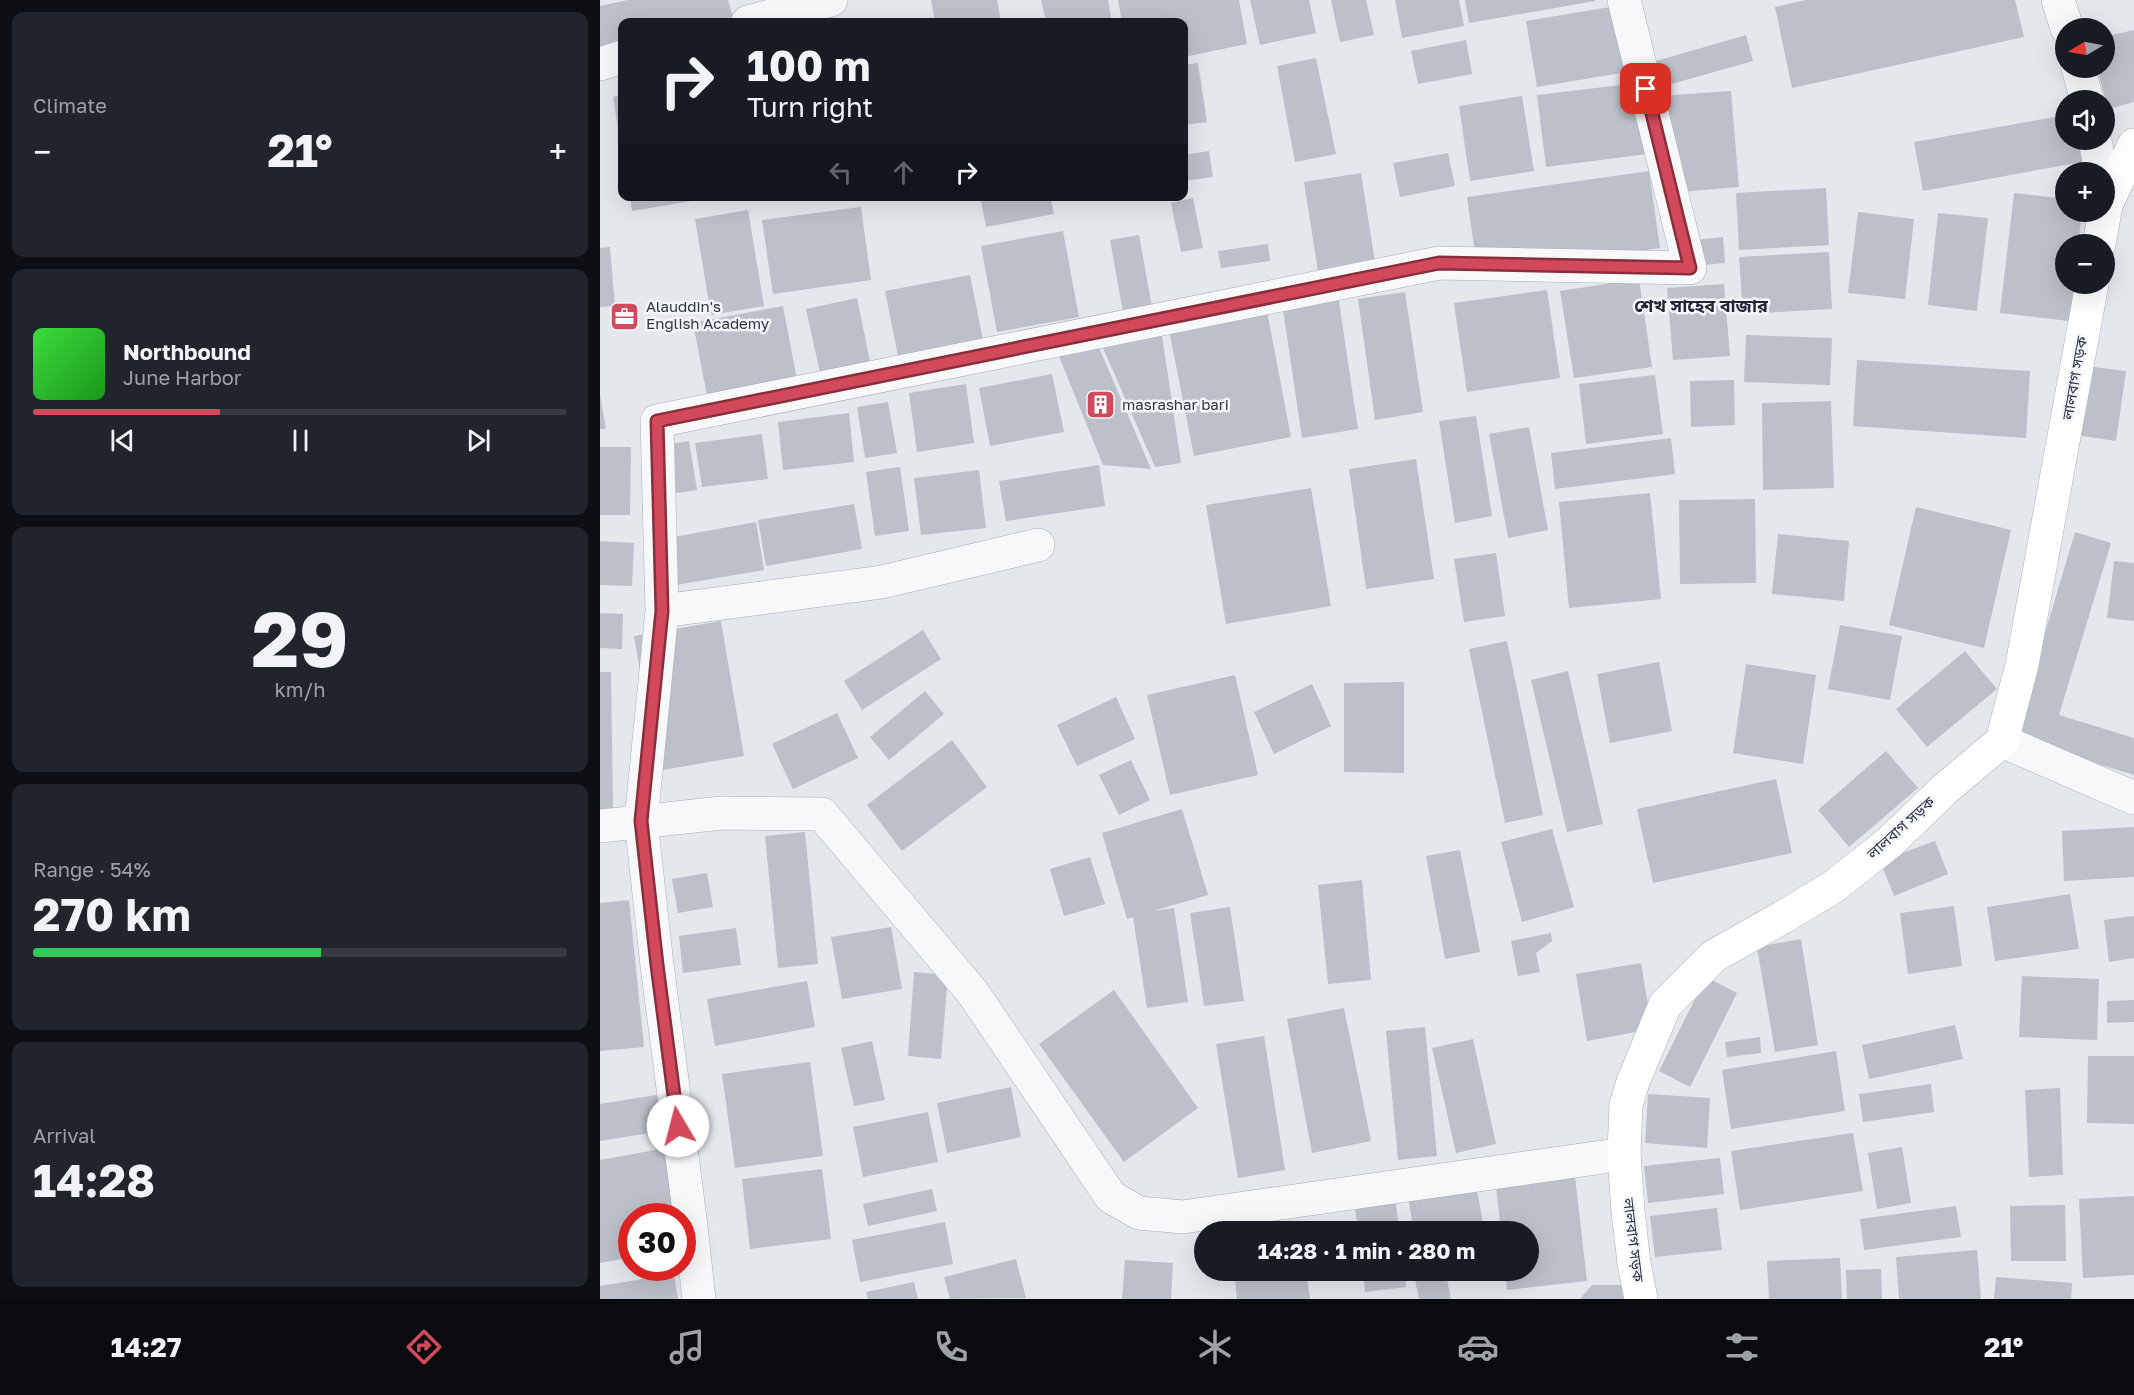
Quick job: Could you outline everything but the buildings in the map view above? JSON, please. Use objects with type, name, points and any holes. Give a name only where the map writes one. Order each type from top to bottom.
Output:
[{"type":"street","points":[[765,12],[831,0]]},
{"type":"street","points":[[699,1299],[641,821],[662,611],[657,421],[1439,263],[1690,268],[1624,0]]},
{"type":"street","points":[[2058,0],[2064,18]]},
{"type":"street","points":[[600,64],[618,58]]},
{"type":"street","points":[[2115,181],[2134,145]]},
{"type":"street","name":"লালবাগ সড়ক","points":[[1641,1299],[1628,1211],[1624,1154],[1626,1105],[1633,1082],[1665,1005],[1713,956],[1833,887],[1890,842],[1945,789],[2002,741],[2022,664],[2090,294]]},
{"type":"street","points":[[662,611],[882,582],[1038,545]]},
{"type":"street","points":[[2002,741],[2134,798]]},
{"type":"street","points":[[600,826],[722,813],[822,814],[973,993],[1111,1197],[1139,1213],[1183,1217],[1624,1154]]},
{"type":"place","name":"Alauddin's English Academy","points":[[625,316]]},
{"type":"place","name":"masrashar bari","points":[[1101,405]]},
{"type":"district","name":"শেখ সাহেব বাজার","points":[[1701,306]]},
{"type":"route","points":[[678,1126],[641,821],[662,611],[657,421],[1439,263],[1690,268],[1646,89]]}]
